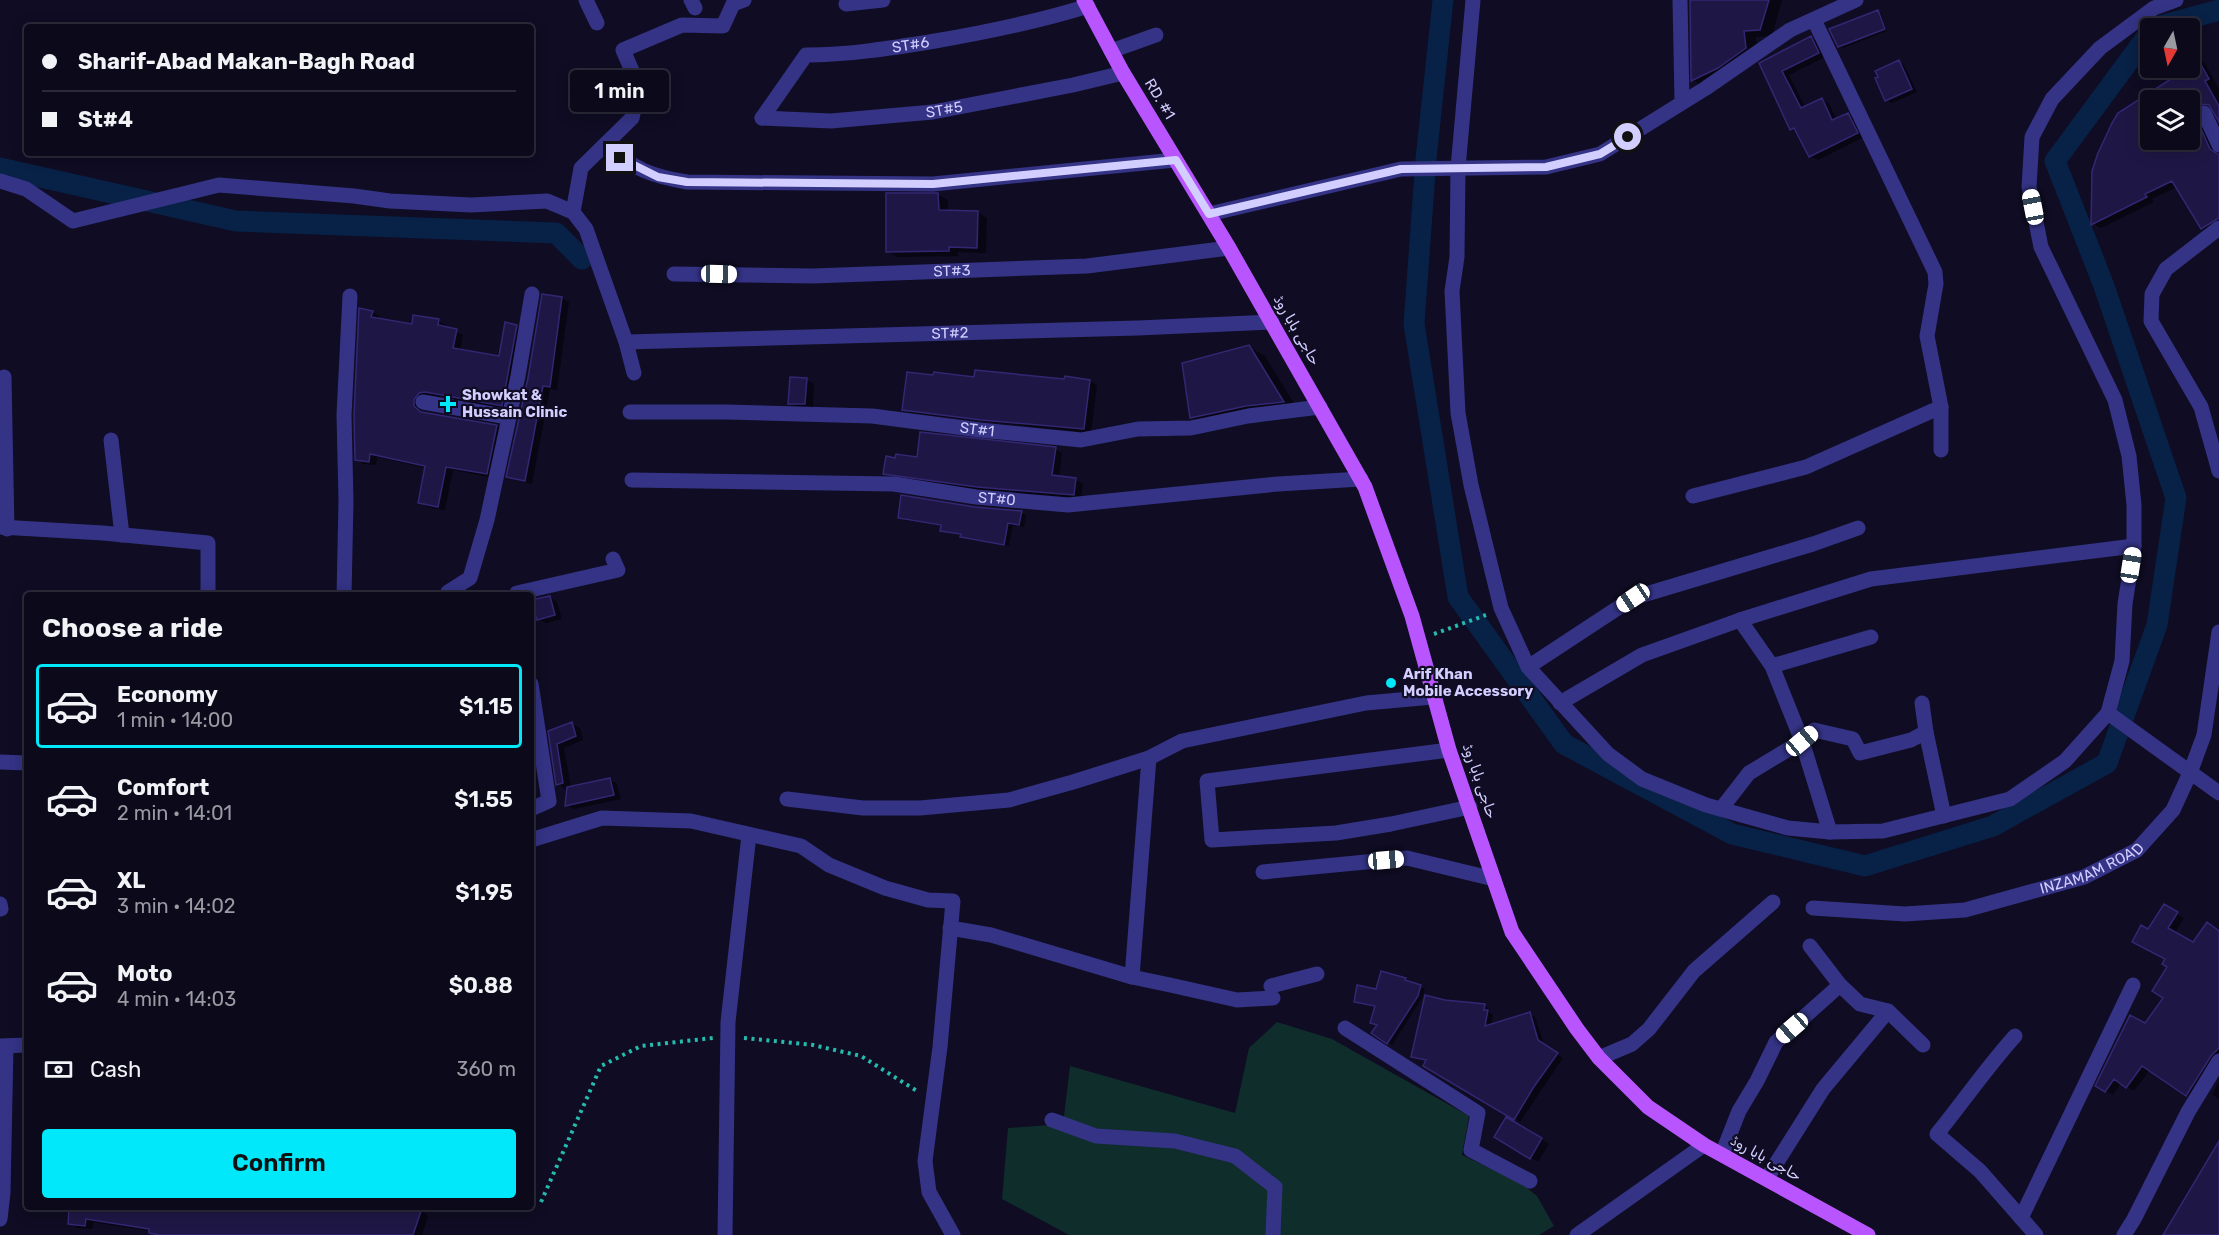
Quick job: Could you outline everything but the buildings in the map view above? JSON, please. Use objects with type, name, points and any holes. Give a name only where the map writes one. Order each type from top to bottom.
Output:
[{"type":"main road","name":"RD. #1","points":[[1086,3],[1123,73],[1209,214]]},
{"type":"main road","name":"حاجی بابا روڈ","points":[[1209,214],[1361,479],[1412,616],[1449,750],[1512,932],[1599,1058],[1648,1107],[1704,1145],[1868,1235]]},
{"type":"street","points":[[585,0],[597,23]]},
{"type":"street","points":[[573,212],[581,168],[609,144],[633,118],[639,87],[622,50],[682,25],[723,26],[733,4],[744,0]]},
{"type":"street","points":[[846,4],[883,0]]},
{"type":"street","points":[[1473,0],[1455,168],[1457,257],[1452,291],[1458,413],[1471,485],[1497,600],[1528,667],[1608,754],[1642,779],[1721,809],[1788,828],[1830,832],[1883,831],[2010,799],[2065,761],[2108,713],[2122,661],[2125,604],[2134,546],[2134,505],[2129,456],[2115,400],[2041,247],[2030,187],[2032,137],[2052,99],[2100,48],[2152,4],[2176,0]]},
{"type":"street","points":[[1680,0],[1682,101]]},
{"type":"street","points":[[1209,214],[1397,170],[1546,167],[1600,154],[1706,88],[1790,30],[1856,0]]},
{"type":"street","name":"ST#6","points":[[762,118],[806,55],[835,55],[956,37],[1051,18],[1086,3]]},
{"type":"street","points":[[1814,20],[1935,272],[1936,284],[1927,336],[1941,407],[1941,450]]},
{"type":"street","points":[[1112,51],[1156,34]]},
{"type":"street","name":"ST#5","points":[[762,118],[831,121],[933,112],[1123,73]]},
{"type":"street","points":[[2204,113],[2219,145]]},
{"type":"street","points":[[609,144],[620,158],[658,177],[687,182],[933,184],[1176,160]]},
{"type":"street","points":[[0,180],[26,189],[73,221],[219,186],[354,196],[390,201],[471,205],[547,201],[573,212],[586,229],[626,342],[634,373]]},
{"type":"street","points":[[2219,228],[2166,269],[2152,294],[2151,321],[2201,407],[2219,471]]},
{"type":"street","name":"ST#3","points":[[674,274],[813,276],[1075,266],[1229,248]]},
{"type":"street","points":[[448,592],[470,578],[487,520],[518,376],[532,294]]},
{"type":"street","points":[[344,592],[346,501],[344,415],[350,296]]},
{"type":"street","name":"ST#2","points":[[626,342],[1272,322]]},
{"type":"street","points":[[4,377],[4,528],[208,543],[208,592]]},
{"type":"street","points":[[423,402],[508,417]]},
{"type":"street","name":"ST#1","points":[[630,412],[872,416],[1081,440],[1138,429],[1191,428],[1237,418],[1320,407]]},
{"type":"street","points":[[1693,496],[1806,467],[1941,407]]},
{"type":"street","points":[[111,440],[122,535]]},
{"type":"street","name":"ST#0","points":[[632,480],[894,484],[976,497],[1068,505],[1278,484],[1361,479]]},
{"type":"street","points":[[1528,667],[1633,598],[1813,544],[1858,528]]},
{"type":"street","points":[[1560,703],[1642,655],[1740,620],[1871,579],[2134,546]]},
{"type":"street","points":[[521,592],[618,570],[613,559]]},
{"type":"street","points":[[1740,620],[1772,666],[1802,741],[1830,832]]},
{"type":"street","name":"INZAMAM ROAD","points":[[1813,908],[1905,914],[1965,910],[2084,877],[2137,850],[2173,810],[2190,773],[2204,735],[2219,632]]},
{"type":"street","points":[[1772,666],[1871,637]]},
{"type":"street","points":[[787,799],[863,808],[909,808],[1009,800],[1149,758],[1182,741],[1365,703],[1433,697]]},
{"type":"street","points":[[1922,703],[1944,816]]},
{"type":"street","points":[[534,704],[549,801],[534,807]]},
{"type":"street","points":[[2108,713],[2219,793]]},
{"type":"street","points":[[1721,809],[1749,773],[1802,741],[1814,730],[1853,739],[1860,753],[1911,740],[1926,732]]},
{"type":"street","points":[[1449,750],[1207,781],[1212,840],[1336,832],[1391,824],[1470,807]]},
{"type":"street","points":[[1132,977],[1149,758]]},
{"type":"street","points":[[0,762],[24,763]]},
{"type":"street","points":[[534,841],[602,818],[691,821],[801,846],[829,865],[885,888],[928,900],[953,901],[940,1047],[925,1161],[930,1192],[953,1235]]},
{"type":"street","points":[[725,1235],[728,1022],[749,835]]},
{"type":"street","points":[[1263,872],[1407,858],[1494,879]]},
{"type":"street","points":[[1599,1058],[1632,1044],[1649,1029],[1694,971],[1773,902]]},
{"type":"street","points":[[950,928],[991,935],[1132,977],[1237,1000],[1272,992],[1317,974]]},
{"type":"street","points":[[1810,946],[1840,985],[1860,1004],[1888,1011],[1923,1045]]},
{"type":"street","points":[[1722,1154],[1739,1110],[1757,1082],[1776,1042],[1840,985]]},
{"type":"street","points":[[2021,1218],[2133,985]]},
{"type":"street","points":[[1767,1178],[1823,1089],[1888,1011]]},
{"type":"street","points":[[1345,1028],[1478,1113],[1471,1150],[1530,1181]]},
{"type":"street","points":[[2015,1036],[1994,1059],[1937,1134],[1980,1171],[2036,1235]]},
{"type":"street","points":[[0,1219],[3,1192],[3,1047],[24,1045]]},
{"type":"street","points":[[2124,1235],[2188,1112],[2219,1061]]},
{"type":"street","points":[[1052,1120],[1096,1136],[1174,1141],[1235,1156],[1275,1187],[1273,1235]]},
{"type":"street","points":[[1577,1235],[1704,1145]]},
{"type":"path","points":[[1431,635],[1488,614]]},
{"type":"green space","points":[[1277,1022],[1332,1039],[1469,1116],[1462,1155],[1521,1183],[1537,1196],[1554,1226],[1539,1235],[1069,1235],[1002,1199],[1008,1128],[1063,1124],[1070,1066],[1235,1113],[1249,1048]]},
{"type":"waterway","points":[[1443,0],[1426,159],[1414,324],[1458,597],[1564,744],[1732,834],[1865,866],[1993,826],[2107,763],[2157,625],[2176,498],[2104,286],[2055,161],[2140,46]]},
{"type":"waterway","points":[[2190,18],[2219,10]]},
{"type":"waterway","points":[[0,168],[236,221],[556,233],[582,259]]},
{"type":"place","name":"Showkat & Hussain Clinic","points":[[448,404]]},
{"type":"place","name":"Arif Khan Mobile Accessory","points":[[1391,683]]},
{"type":"route","points":[[620,158],[658,177],[687,182],[933,184],[1176,160],[1209,214],[1401,169],[1546,167],[1600,154],[1628,137]]}]
